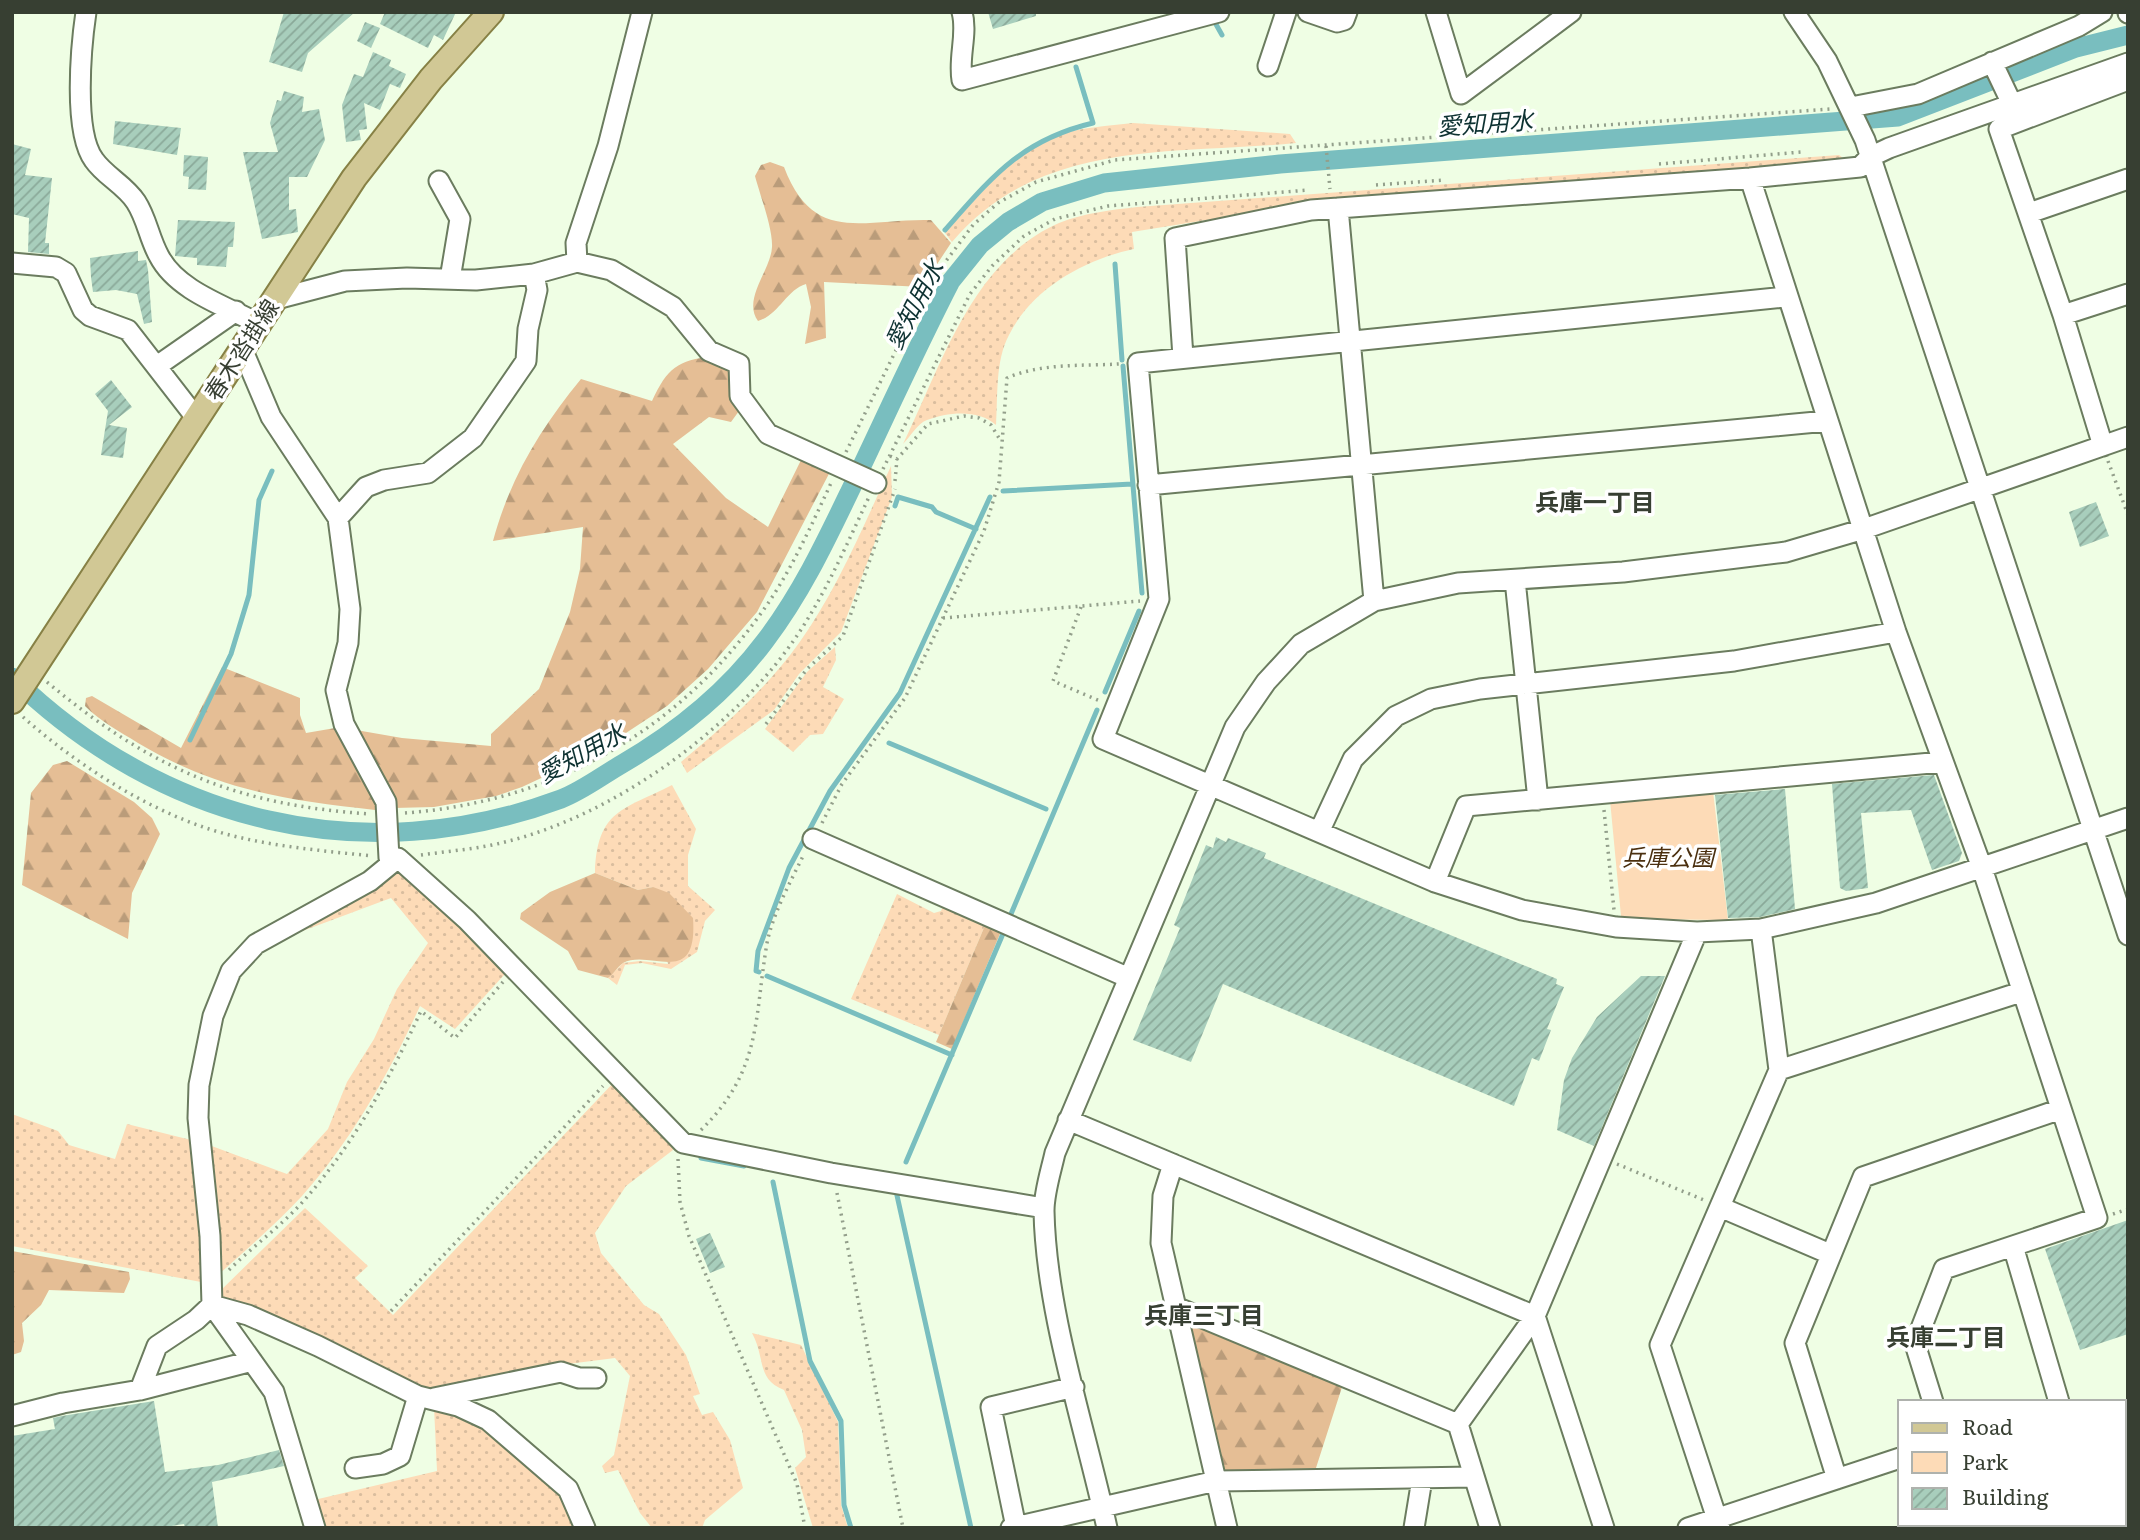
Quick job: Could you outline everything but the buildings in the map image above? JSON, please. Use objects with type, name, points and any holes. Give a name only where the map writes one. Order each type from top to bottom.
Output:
[{"type":"main road","name":"春木沓掛線","points":[[17,709],[32,671],[354,178],[431,79],[491,12]]},
{"type":"street","points":[[86,12],[82,40],[84,136],[92,159],[133,197],[145,216],[159,256],[173,275],[259,324]]},
{"type":"street","points":[[577,262],[576,243],[608,146],[642,12]]},
{"type":"street","points":[[961,12],[965,23],[959,64],[962,80],[1219,12]]},
{"type":"street","points":[[1268,66],[1286,12]]},
{"type":"street","points":[[1308,12],[1337,22],[1344,20],[1347,12]]},
{"type":"street","points":[[1436,12],[1461,94],[1571,12]]},
{"type":"street","points":[[1538,12],[1543,32]]},
{"type":"street","points":[[1794,12],[1827,61],[1851,107],[1868,149],[2128,934]]},
{"type":"street","points":[[1851,107],[1918,94],[2079,26],[2102,12]]},
{"type":"street","points":[[1992,62],[2012,104]]},
{"type":"street","points":[[1183,357],[1175,238],[1311,210],[1750,178],[1860,167],[1868,149],[2012,104],[2128,63]]},
{"type":"street","points":[[2103,446],[2063,315],[1999,129],[2128,80]]},
{"type":"street","points":[[1750,178],[1785,297],[1896,632],[1982,868],[2097,1218],[1944,1269],[1915,1344],[1932,1400]]},
{"type":"street","points":[[2029,213],[2128,179]]},
{"type":"street","points":[[439,181],[460,219],[450,279]]},
{"type":"street","points":[[1338,208],[1374,601]]},
{"type":"street","points":[[276,299],[345,281],[476,280],[534,274],[577,262],[611,270],[673,307],[709,351],[739,364],[740,396],[768,434],[876,483]]},
{"type":"street","points":[[12,263],[60,268],[71,281],[77,299],[88,314],[128,330],[197,419]]},
{"type":"street","points":[[338,518],[366,487],[384,480],[428,473],[473,438],[526,361],[528,329],[537,290],[534,274]]},
{"type":"street","points":[[2063,315],[2128,294]]},
{"type":"street","points":[[1785,297],[1350,339],[1138,363],[1159,599],[1103,739],[1435,881],[1522,910],[1616,927],[1697,932],[1761,929],[1876,903],[2128,818]]},
{"type":"street","points":[[157,366],[236,311]]},
{"type":"street","points":[[243,351],[271,417],[338,518],[350,609],[348,643],[336,690],[344,724],[386,802],[393,858],[467,920],[683,1143],[831,1174],[1044,1208]]},
{"type":"street","points":[[1149,485],[1827,421]]},
{"type":"street","points":[[1107,1528],[1074,1387],[1048,1257],[1044,1208],[1055,1153],[1235,727],[1282,662],[1325,628],[1374,601],[1458,583],[1623,572],[1786,552],[1864,529],[2128,437]]},
{"type":"street","points":[[1516,580],[1538,800]]},
{"type":"street","points":[[1320,830],[1353,759],[1396,716],[1431,699],[1454,693],[1734,661],[1896,632]]},
{"type":"street","points":[[1435,881],[1466,806],[1942,762]]},
{"type":"street","points":[[813,839],[1129,978]]},
{"type":"street","points":[[315,1528],[274,1392],[212,1296],[198,1118],[199,1085],[214,1016],[231,971],[256,944],[370,881],[393,858]]},
{"type":"street","points":[[1719,1523],[1660,1345],[1779,1070],[1761,929]]},
{"type":"street","points":[[1458,1424],[1535,1317],[1697,932]]},
{"type":"street","points":[[1779,1070],[2021,992]]},
{"type":"street","points":[[1837,1479],[1795,1343],[1863,1177],[2060,1109]]},
{"type":"street","points":[[1068,1120],[1535,1317],[1604,1528]]},
{"type":"street","points":[[1173,1164],[1163,1196],[1161,1243],[1227,1528]]},
{"type":"street","points":[[1720,1207],[1830,1254]]},
{"type":"street","points":[[2013,1246],[2058,1400]]},
{"type":"street","points":[[140,1390],[157,1346],[196,1321],[212,1296]]},
{"type":"street","points":[[212,1296],[424,1398],[458,1406],[488,1420],[568,1489],[585,1528]]},
{"type":"street","points":[[1176,1307],[1458,1424]]},
{"type":"street","points":[[12,1416],[63,1403],[140,1390],[252,1361]]},
{"type":"street","points":[[424,1398],[561,1372],[579,1378],[596,1378]]},
{"type":"street","points":[[1074,1387],[991,1407],[1014,1527],[1216,1481],[1474,1476]]},
{"type":"street","points":[[355,1468],[383,1464],[400,1456],[424,1398]]},
{"type":"street","points":[[1458,1424],[1490,1528]]},
{"type":"street","points":[[1688,1528],[1719,1523],[1898,1459]]},
{"type":"street","points":[[1413,1528],[1422,1479]]},
{"type":"path","points":[[32,671],[110,732],[175,769],[244,796],[286,804],[388,815],[467,807],[519,793],[612,752],[673,710],[710,676],[761,614],[839,466],[928,285],[973,225],[998,203],[1036,182],[1115,160],[1851,107]]},
{"type":"path","points":[[1326,146],[1330,189]]},
{"type":"path","points":[[1648,165],[1811,152]]},
{"type":"path","points":[[1369,185],[1447,180]]},
{"type":"path","points":[[17,709],[52,743],[122,789],[208,829],[279,846],[393,858],[505,842],[570,818],[663,767],[699,740],[765,676],[790,645],[841,557],[970,294],[992,266],[1024,236],[1055,219],[1108,206],[1343,188]]},
{"type":"path","points":[[805,1528],[797,1484],[689,1236],[680,1202],[677,1168],[683,1143],[712,1118],[745,1068],[757,1030],[768,941],[789,885],[842,784],[905,698],[995,501],[1007,377],[1018,373],[1066,367],[1138,363]]},
{"type":"path","points":[[766,724],[807,669],[843,636],[894,497],[897,459],[928,424],[964,416],[979,418],[991,425],[1000,439]]},
{"type":"path","points":[[2103,446],[2128,515]]},
{"type":"path","points":[[890,456],[897,459]]},
{"type":"path","points":[[943,618],[1159,599]]},
{"type":"path","points":[[1081,607],[1053,681],[1115,707]]},
{"type":"path","points":[[1603,794],[1616,927]]},
{"type":"path","points":[[212,1296],[314,1188],[382,1088],[421,1011],[455,1038],[514,969]]},
{"type":"path","points":[[391,1311],[617,1072]]},
{"type":"path","points":[[1603,1157],[1720,1207]]},
{"type":"path","points":[[836,1187],[903,1528]]},
{"type":"green space","points":[[1133,123],[1290,134],[1296,143],[1156,152],[1067,168],[1026,184],[987,208],[952,242],[945,233],[997,177],[1042,142],[1076,130]]},
{"type":"green space","points":[[1839,155],[1847,161],[1250,213],[1132,232],[1134,249],[1097,260],[1062,278],[1031,303],[1019,318],[1001,356],[996,425],[972,414],[944,415],[924,422],[903,444],[947,349],[982,289],[1003,262],[1029,240],[1068,220],[1098,212],[1137,207]]},
{"type":"green space","points":[[770,162],[784,167],[796,192],[810,208],[826,218],[863,223],[931,220],[951,243],[922,287],[824,282],[826,338],[805,344],[811,307],[806,284],[793,291],[765,318],[758,321],[754,312],[755,294],[772,247],[755,176],[761,165]]},
{"type":"green space","points":[[713,356],[735,366],[739,411],[731,422],[709,417],[673,444],[726,498],[768,527],[804,454],[832,468],[757,612],[708,669],[667,706],[597,752],[522,787],[496,796],[434,807],[394,808],[356,730],[402,738],[491,746],[491,734],[539,689],[570,612],[580,569],[583,527],[493,541],[508,496],[528,455],[552,417],[581,379],[652,401],[663,380],[675,368],[691,360]]},
{"type":"green space","points":[[891,466],[892,497],[841,632],[799,674],[774,710],[687,773],[681,762],[729,721],[758,691],[786,660],[813,623],[849,557]]},
{"type":"green space","points":[[835,647],[836,660],[823,687],[844,699],[823,734],[810,735],[793,752],[765,729],[807,672]]},
{"type":"green space","points":[[222,667],[300,698],[300,715],[306,733],[335,728],[378,806],[375,810],[281,797],[196,772],[138,743],[104,722],[85,706],[86,698],[92,696],[181,748]]},
{"type":"green space","points":[[67,761],[134,802],[152,818],[160,834],[132,893],[128,939],[22,885],[31,793],[53,765]]},
{"type":"green space","points":[[672,785],[696,829],[688,855],[688,886],[715,910],[705,921],[697,952],[671,969],[642,963],[625,965],[617,985],[608,978],[623,963],[640,961],[668,964],[653,887],[638,890],[595,873],[601,836],[607,824],[627,807]]},
{"type":"green space","name":"兵庫公園","points":[[1713,791],[1728,920],[1626,919],[1621,916],[1610,800]]},
{"type":"green space","points":[[405,869],[504,968],[504,975],[455,1029],[420,1006],[383,1080],[337,1153],[302,1196],[217,1276],[209,1145],[287,1174],[328,1129],[347,1082],[374,1039],[397,989],[428,943],[391,898],[273,942]]},
{"type":"green space","points":[[595,873],[638,890],[653,887],[669,893],[693,918],[693,940],[688,953],[680,960],[670,962],[634,960],[623,963],[608,978],[578,970],[568,951],[520,919],[521,913],[550,892]]},
{"type":"green space","points":[[897,894],[934,913],[941,911],[944,904],[986,923],[939,1035],[851,999]]},
{"type":"green space","points":[[986,923],[1002,929],[952,1049],[936,1042]]},
{"type":"green space","points":[[616,1080],[672,1141],[673,1150],[626,1186],[595,1233],[601,1253],[644,1305],[659,1314],[686,1355],[700,1394],[693,1396],[702,1415],[713,1412],[730,1440],[743,1488],[705,1520],[702,1528],[652,1528],[640,1513],[618,1470],[605,1473],[602,1466],[614,1455],[630,1376],[615,1358],[568,1364],[432,1392],[221,1302],[218,1293],[305,1208],[368,1266],[355,1278],[393,1315]]},
{"type":"green space","points":[[12,1114],[58,1131],[69,1145],[115,1159],[127,1124],[195,1141],[201,1282],[12,1246]]},
{"type":"green space","points":[[12,1251],[129,1272],[130,1279],[124,1293],[49,1290],[41,1305],[22,1323],[24,1341],[21,1352],[12,1355]]},
{"type":"green space","points":[[1195,1323],[1342,1387],[1315,1471],[1228,1472],[1220,1465],[1188,1329]]},
{"type":"green space","points":[[752,1333],[801,1345],[838,1422],[841,1505],[848,1528],[813,1528],[795,1468],[806,1457],[802,1430],[784,1390],[765,1374]]},
{"type":"green space","points":[[434,1407],[470,1415],[563,1492],[578,1528],[321,1528],[314,1500],[437,1471]]},
{"type":"waterway","points":[[1213,19],[1222,35]]},
{"type":"waterway","name":"愛知用水","points":[[12,677],[71,727],[133,768],[200,799],[269,820],[340,831],[413,831],[487,821],[561,799],[592,783],[681,725],[734,678],[750,660],[778,624],[811,569],[951,281],[980,245],[1008,222],[1042,202],[1104,183],[1280,164],[1898,117],[2076,48],[2128,35]]},
{"type":"waterway","points":[[945,230],[993,177],[1027,150],[1046,139],[1093,123],[1076,67]]},
{"type":"waterway","points":[[1115,264],[1122,360]]},
{"type":"waterway","points":[[1123,366],[1142,593]]},
{"type":"waterway","points":[[190,740],[231,654],[249,595],[259,500],[272,471]]},
{"type":"waterway","points":[[1003,491],[1132,484]]},
{"type":"waterway","points":[[895,506],[898,497],[932,507],[936,512],[976,529]]},
{"type":"waterway","points":[[759,972],[756,971],[758,951],[789,868],[830,791],[900,693],[990,497]]},
{"type":"waterway","points":[[1105,692],[1139,611]]},
{"type":"waterway","points":[[1011,914],[1097,710]]},
{"type":"waterway","points":[[889,743],[1046,809]]},
{"type":"waterway","points":[[906,1162],[1005,929]]},
{"type":"waterway","points":[[767,976],[952,1055]]},
{"type":"waterway","points":[[701,1158],[744,1166]]},
{"type":"waterway","points":[[773,1182],[810,1361],[841,1421],[844,1505],[851,1528]]},
{"type":"waterway","points":[[896,1191],[971,1528]]},
{"type":"district","name":"兵庫一丁目","points":[[1595,503]]},
{"type":"district","name":"兵庫三丁目","points":[[1204,1316]]},
{"type":"district","name":"兵庫二丁目","points":[[1946,1338]]}]
